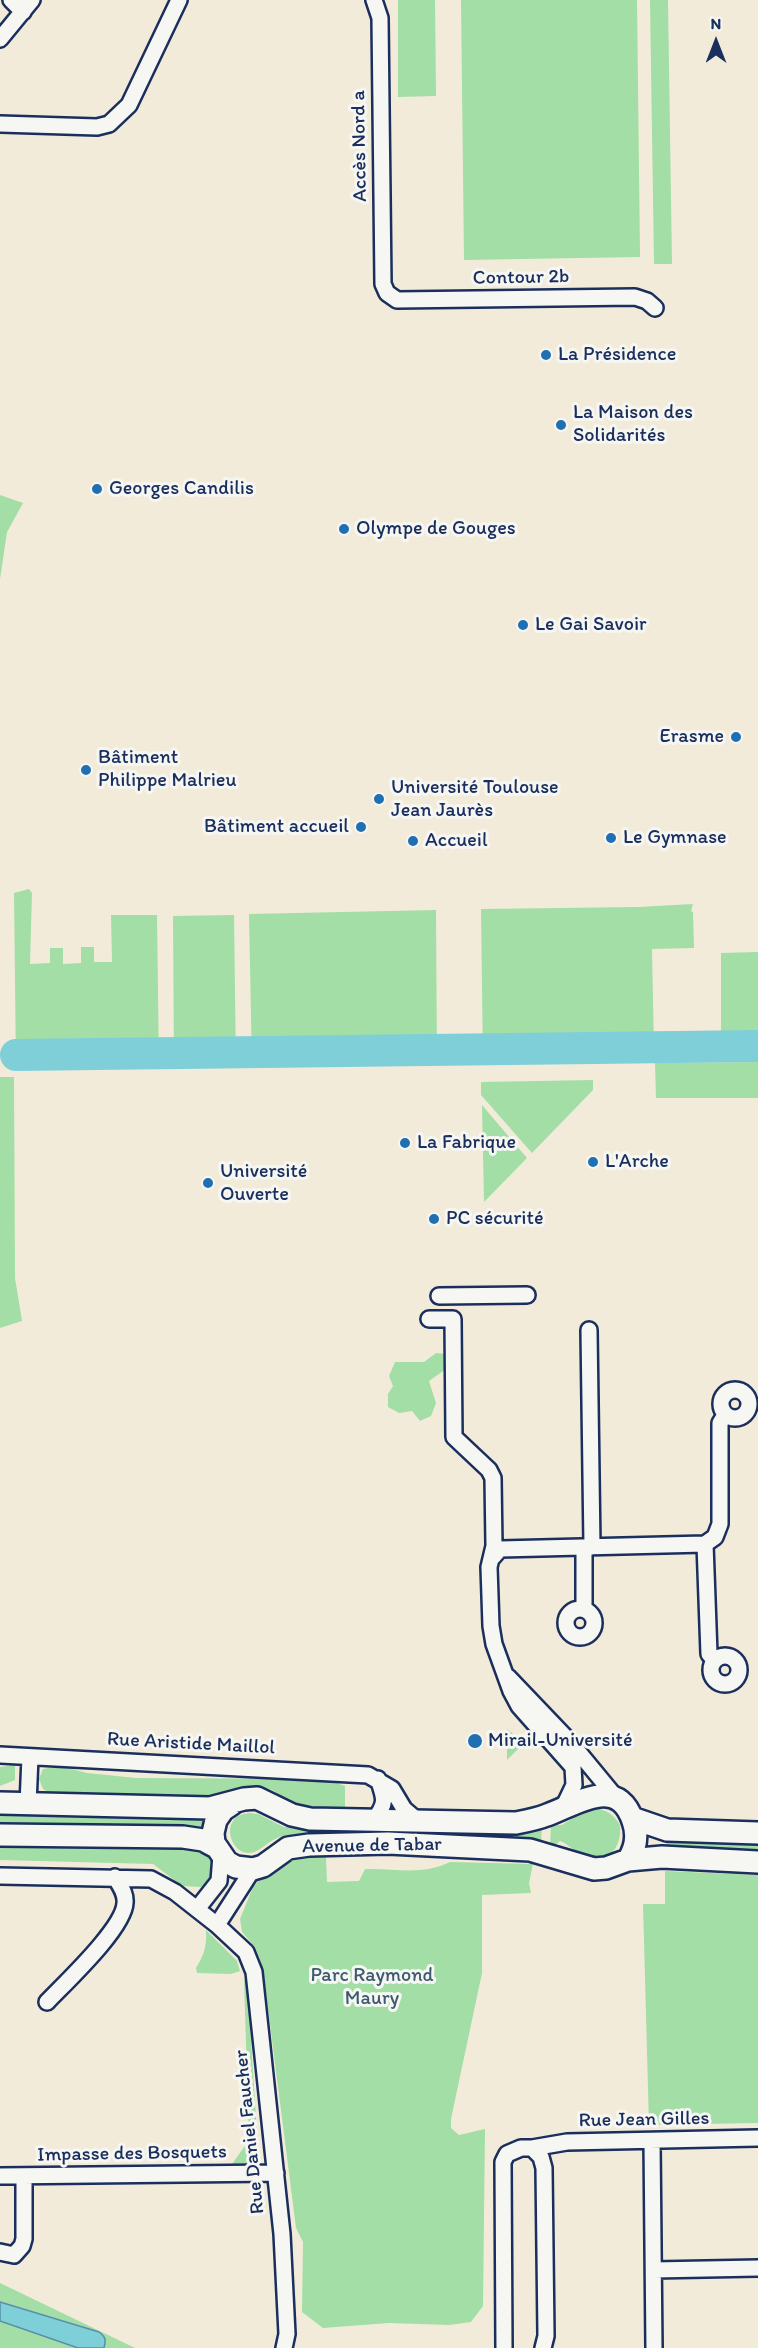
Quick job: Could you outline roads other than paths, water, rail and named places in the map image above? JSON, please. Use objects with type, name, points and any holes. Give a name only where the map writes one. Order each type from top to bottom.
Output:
[{"type":"main road","name":"Avenue de Tabar","points":[[0,1803],[210,1808],[257,1798],[292,1815],[310,1819],[516,1823],[546,1816],[588,1796],[618,1800]]},
{"type":"main road","points":[[618,1800],[629,1811],[636,1838],[628,1860]]},
{"type":"main road","points":[[218,1851],[213,1833],[216,1820],[223,1810],[232,1804]]},
{"type":"main road","points":[[632,1818],[667,1830],[758,1833]]},
{"type":"main road","points":[[0,1834],[183,1837],[203,1840],[218,1851],[226,1862],[236,1867],[254,1869]]},
{"type":"main road","name":"Avenue de Tabar","points":[[254,1869],[263,1866],[288,1848],[309,1845],[408,1844],[530,1850],[594,1869],[606,1868],[628,1860],[662,1857],[758,1862]]},
{"type":"street","points":[[0,39],[27,6],[11,0]]},
{"type":"street","points":[[0,124],[97,127],[109,123],[129,105],[179,0]]},
{"type":"street","name":"Accès Nord a","points":[[374,0],[380,18],[383,284],[387,293]]},
{"type":"street","name":"Contour 2b","points":[[387,293],[397,300],[635,297],[647,301],[655,308]]},
{"type":"street","points":[[439,1296],[527,1295]]},
{"type":"street","points":[[429,1319],[453,1319],[454,1437],[489,1470],[493,1478],[493,1557]]},
{"type":"street","points":[[584,1609],[588,1548],[589,1330]]},
{"type":"street","points":[[563,1808],[574,1785],[573,1767],[519,1706],[511,1691],[494,1644],[491,1626],[489,1567],[493,1557],[500,1549],[705,1544],[715,1537],[720,1524],[720,1423],[725,1415]]},
{"type":"street","points":[[705,1544],[709,1654],[714,1660]]},
{"type":"street","points":[[506,1675],[571,1743],[618,1800]]},
{"type":"street","name":"Rue Aristide Maillol","points":[[0,1755],[356,1773],[378,1779]]},
{"type":"street","points":[[28,1804],[30,1756]]},
{"type":"street","points":[[374,1820],[384,1808],[384,1799],[378,1779]]},
{"type":"street","points":[[378,1779],[392,1789],[404,1809],[418,1821]]},
{"type":"street","points":[[208,1917],[219,1881],[218,1851]]},
{"type":"street","points":[[208,1917],[254,1869]]},
{"type":"street","name":"Rue Daniel Faucher","points":[[0,1876],[152,1879],[175,1892],[208,1917],[246,1952],[254,1972],[282,2234],[287,2315],[284,2348]]},
{"type":"street","points":[[47,2002],[117,1925],[125,1902],[124,1891],[115,1877]]},
{"type":"street","name":"Rue Jean Gilles","points":[[504,2348],[502,2171],[507,2154],[521,2148],[567,2142],[758,2138]]},
{"type":"street","points":[[652,2142],[654,2348]]},
{"type":"street","points":[[532,2148],[541,2157],[544,2168],[546,2336],[543,2348]]},
{"type":"street","name":"Impasse des Bosquets","points":[[0,2176],[276,2173]]},
{"type":"street","name":"Impasse des Bosquets","points":[[0,2252],[14,2255],[22,2246],[24,2176]]},
{"type":"street","points":[[654,2270],[758,2268]]},
{"type":"water","points":[[0,2302],[99,2332],[105,2339],[104,2348],[78,2348],[0,2321]]},
{"type":"waterway","points":[[16,1055],[758,1046]]},
{"type":"place","name":"La Présidence","points":[[546,355]]},
{"type":"place","name":"La Maison des Solidarités","points":[[561,425]]},
{"type":"place","name":"Georges Candilis","points":[[97,489]]},
{"type":"place","name":"Olympe de Gouges","points":[[344,529]]},
{"type":"place","name":"Le Gai Savoir","points":[[523,625]]},
{"type":"place","name":"Erasme","points":[[736,737]]},
{"type":"place","name":"Bâtiment Philippe Malrieu","points":[[86,770]]},
{"type":"place","name":"Université Toulouse Jean Jaurès","points":[[379,799]]},
{"type":"place","name":"Bâtiment accueil","points":[[361,827]]},
{"type":"place","name":"Le Gymnase","points":[[611,838]]},
{"type":"place","name":"Accueil","points":[[413,841]]},
{"type":"place","name":"La Fabrique","points":[[405,1143]]},
{"type":"place","name":"L'Arche","points":[[593,1162]]},
{"type":"place","name":"Université Ouverte","points":[[208,1183]]},
{"type":"place","name":"PC sécurité","points":[[434,1219]]},
{"type":"place","name":"Mirail-Université","points":[[475,1741]]},
{"type":"park label","name":"Parc Raymond Maury","points":[[372,1988]]}]
